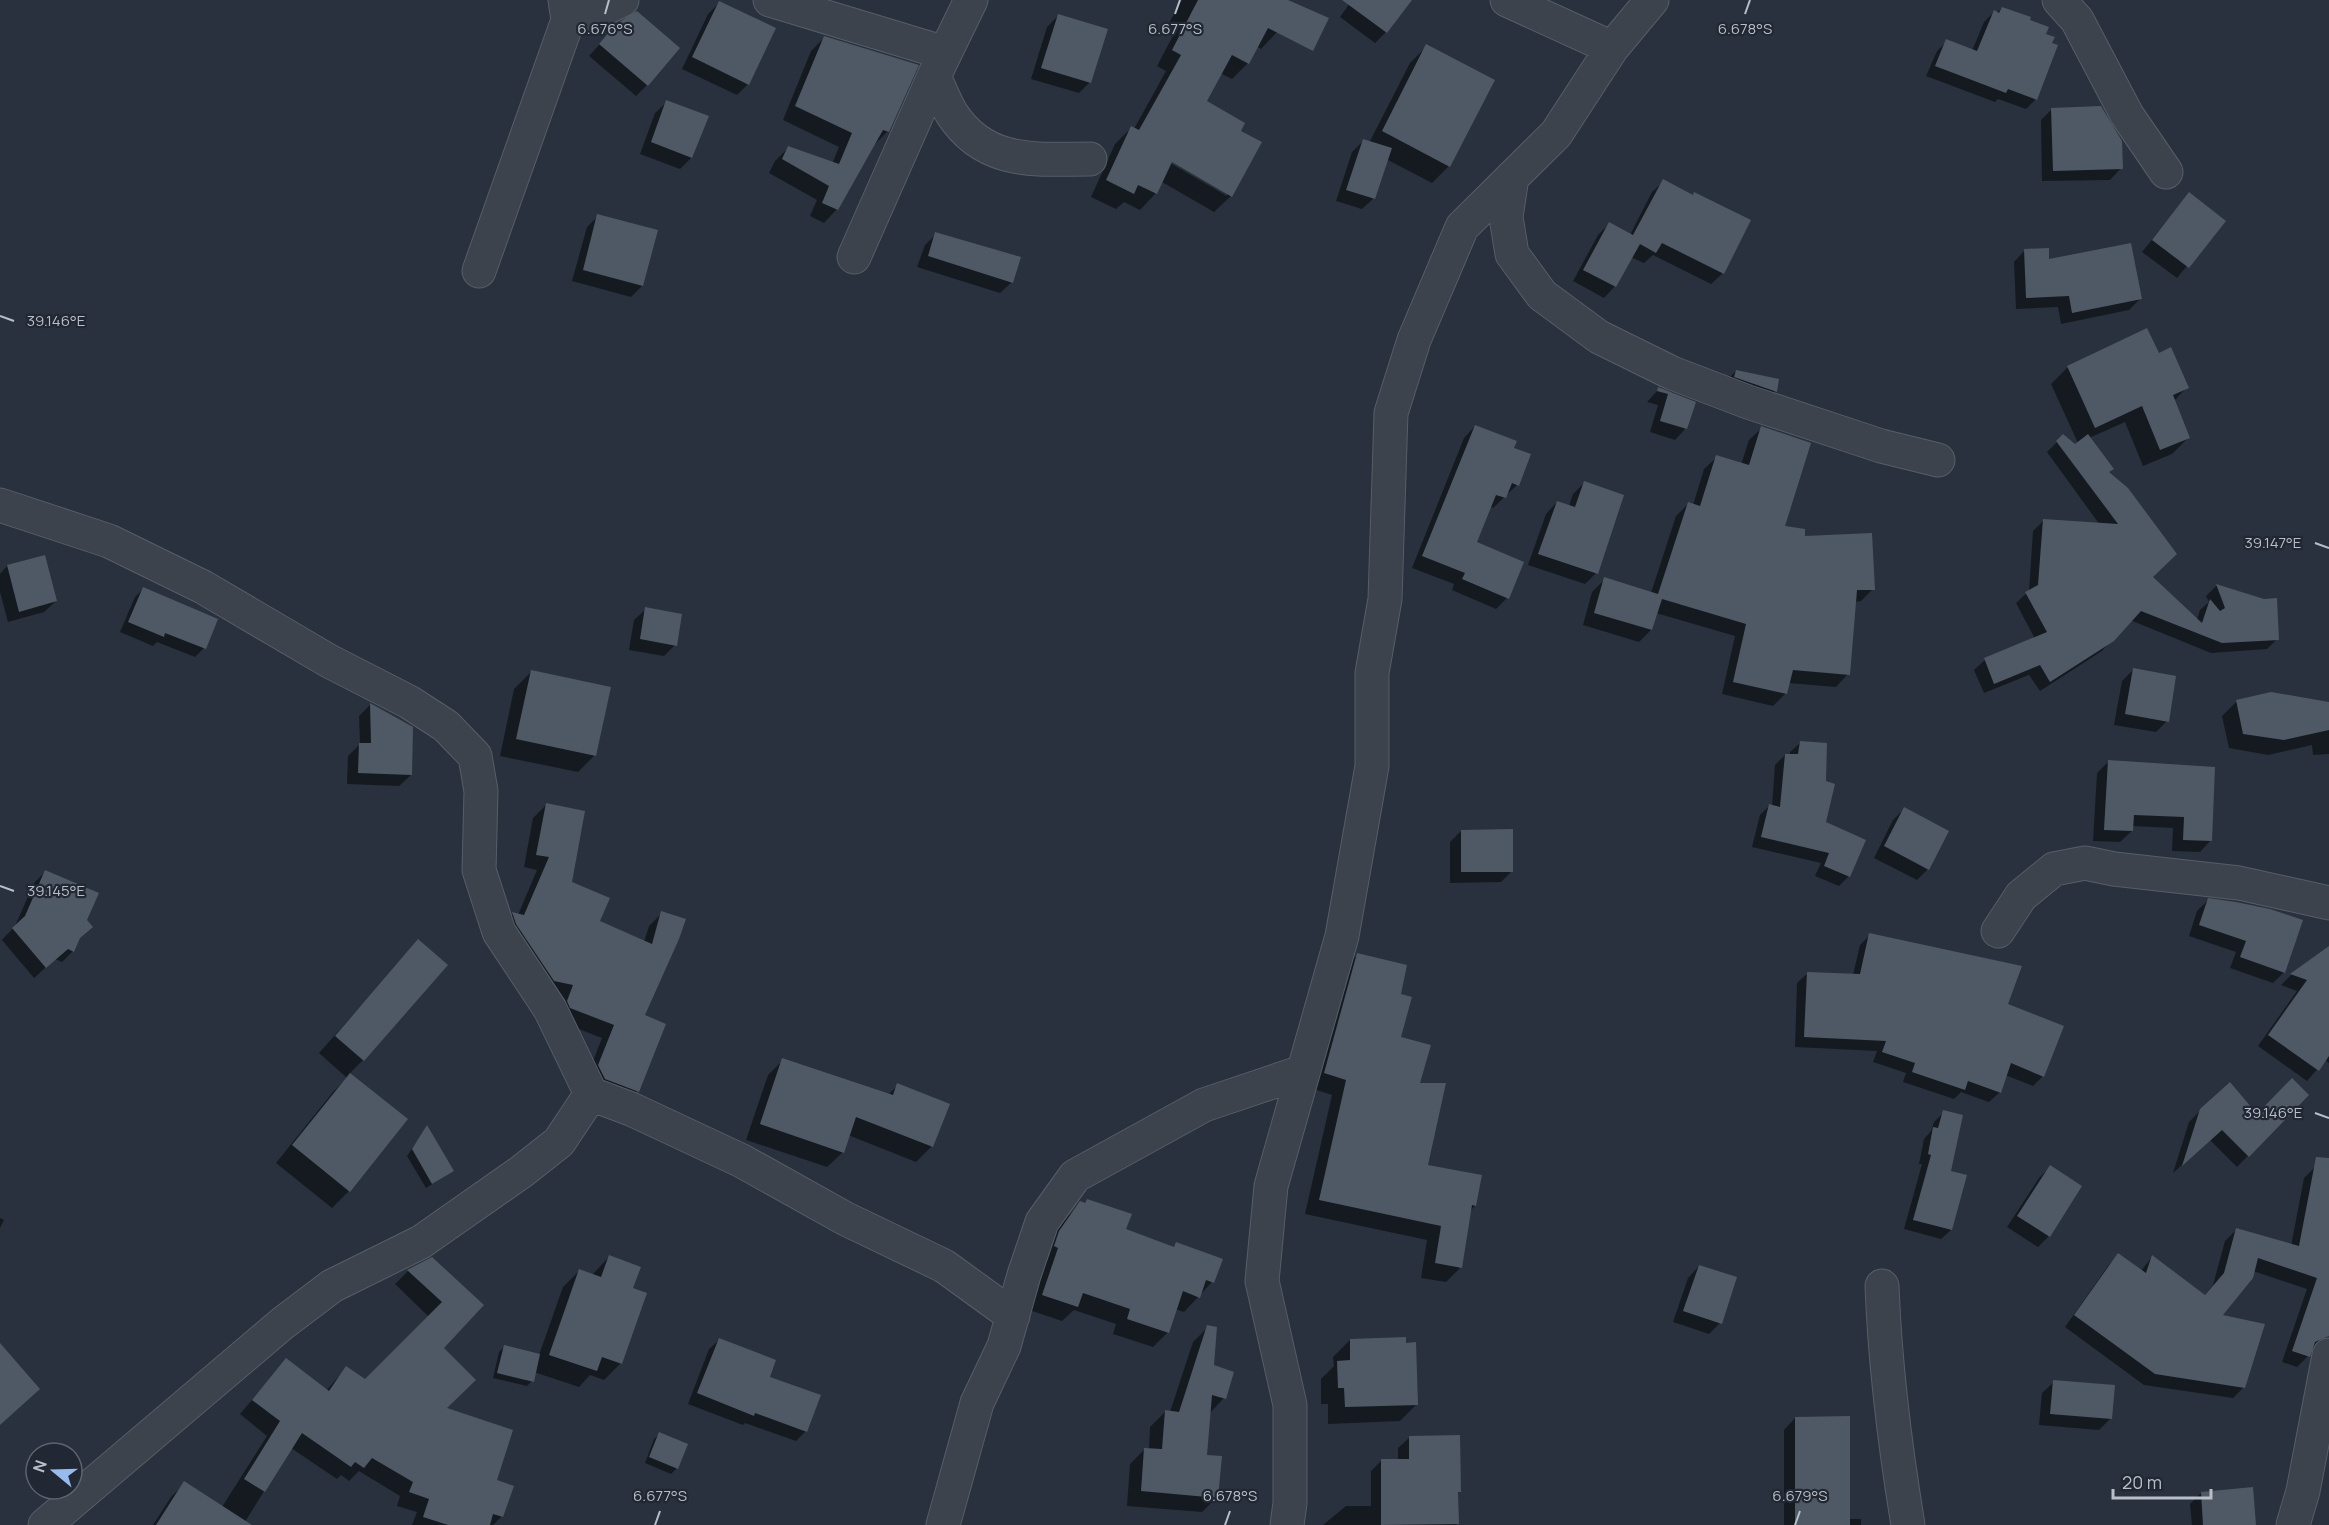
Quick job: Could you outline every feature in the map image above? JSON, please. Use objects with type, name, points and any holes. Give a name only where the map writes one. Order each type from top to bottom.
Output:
[{"type":"street","points":[[479,272],[567,10],[606,8],[622,0]]},
{"type":"street","points":[[770,0],[940,65]]},
{"type":"street","points":[[854,257],[971,0]]},
{"type":"street","points":[[1507,0],[1612,48]]},
{"type":"street","points":[[1287,1525],[1290,1503],[1290,1405],[1262,1281],[1271,1186],[1342,936],[1372,766],[1372,673],[1385,599],[1391,413],[1413,340],[1462,227],[1556,134],[1612,48],[1652,0]]},
{"type":"street","points":[[2059,0],[2076,20],[2127,115],[2166,172]]},
{"type":"street","points":[[940,65],[952,114],[974,139],[998,153],[1033,159],[1090,159]]},
{"type":"street","points":[[1512,177],[1506,217],[1512,254],[1542,295],[1599,337],[1672,373],[1748,402],[1881,446],[1938,460]]},
{"type":"street","points":[[0,505],[110,541],[203,587],[329,661],[409,702],[446,726],[474,756],[481,791],[479,870],[499,932],[550,1009],[591,1094],[631,1109],[742,1161],[846,1220],[944,1266],[1012,1316]]},
{"type":"street","points":[[1998,931],[2021,896],[2054,869],[2085,863],[2114,869],[2239,883],[2329,903]]},
{"type":"street","points":[[943,1525],[977,1403],[1004,1346],[1042,1222],[1075,1176],[1204,1104],[1302,1072]]},
{"type":"street","points":[[45,1525],[283,1323],[332,1286],[421,1242],[544,1154],[559,1142],[591,1094]]},
{"type":"street","points":[[1882,1286],[1884,1340],[1897,1461],[1908,1525]]},
{"type":"street","points":[[2293,1525],[2303,1491],[2329,1355]]},
{"type":"building","points":[[1198,0],[1288,0],[1329,18],[1313,51],[1268,28],[1249,64],[1232,55],[1207,101],[1245,123],[1241,131],[1262,142],[1232,197],[1172,162],[1157,194],[1138,185],[1134,194],[1106,180],[1131,126],[1139,130],[1181,55],[1172,50]]},
{"type":"building","points":[[1342,0],[1412,0],[1387,33]]},
{"type":"building","points":[[719,1],[776,28],[749,85],[692,57]]},
{"type":"building","points":[[2002,7],[2031,17],[2030,20],[2049,27],[2046,34],[2055,37],[2052,43],[2058,45],[2037,100],[2008,89],[2006,93],[1935,66],[1946,39],[1977,51],[1994,10],[1999,13]]},
{"type":"building","points":[[637,11],[680,48],[648,86],[599,44],[616,24]]},
{"type":"building","points":[[1058,14],[1108,29],[1091,83],[1041,68]]},
{"type":"building","points":[[824,36],[919,65],[889,132],[883,130],[838,210],[822,203],[829,186],[782,159],[788,146],[839,164],[852,133],[795,106]]},
{"type":"building","points":[[1426,44],[1495,80],[1450,167],[1382,131]]},
{"type":"building","points":[[666,100],[709,116],[692,158],[651,142]]},
{"type":"building","points":[[2101,106],[2122,141],[2123,169],[2053,171],[2051,108]]},
{"type":"building","points":[[1363,139],[1392,148],[1375,199],[1346,190]]},
{"type":"building","points":[[1663,179],[1693,195],[1694,192],[1751,220],[1724,274],[1662,243],[1656,253],[1640,244],[1616,287],[1583,270],[1609,222],[1633,235]]},
{"type":"building","points":[[2189,192],[2226,221],[2189,268],[2152,240]]},
{"type":"building","points":[[597,214],[658,230],[643,286],[583,270]]},
{"type":"building","points":[[935,232],[1021,257],[1013,283],[928,256]]},
{"type":"building","points":[[2131,243],[2142,299],[2072,313],[2069,296],[2026,298],[2024,249],[2049,248],[2049,259]]},
{"type":"building","points":[[2147,328],[2159,353],[2171,347],[2189,388],[2173,395],[2190,438],[2160,450],[2142,406],[2095,428],[2067,366]]},
{"type":"building","points":[[1736,370],[1779,379],[1777,392],[1734,377]]},
{"type":"building","points":[[1658,387],[1696,402],[1687,429],[1660,421],[1668,394],[1657,391]]},
{"type":"building","points":[[1475,425],[1517,441],[1514,448],[1531,454],[1519,486],[1512,483],[1506,498],[1496,495],[1477,542],[1524,562],[1509,599],[1462,579],[1465,573],[1422,556]]},
{"type":"building","points":[[1761,426],[1811,443],[1785,526],[1805,529],[1805,536],[1872,533],[1875,590],[1857,590],[1850,675],[1793,670],[1787,694],[1733,682],[1746,624],[1662,599],[1652,630],[1594,613],[1604,577],[1658,594],[1688,502],[1700,506],[1716,455],[1749,465]]},
{"type":"building","points":[[2063,434],[2075,444],[2088,434],[2114,469],[2109,472],[2128,488],[2177,554],[2153,577],[2202,623],[2210,599],[2220,611],[2225,608],[2216,584],[2264,599],[2277,598],[2279,640],[2222,643],[2141,611],[2114,641],[2050,682],[2040,665],[1994,684],[1984,658],[2047,632],[2025,592],[2038,585],[2043,519],[2118,524],[2056,441]]},
{"type":"building","points":[[1584,481],[1624,495],[1598,574],[1538,554],[1557,501],[1575,507]]},
{"type":"building","points":[[45,555],[57,601],[19,612],[7,565]]},
{"type":"building","points":[[143,587],[218,619],[206,649],[165,633],[164,637],[128,622]]},
{"type":"building","points":[[645,607],[682,614],[677,646],[640,639]]},
{"type":"building","points":[[2133,668],[2176,676],[2169,722],[2125,714]]},
{"type":"building","points":[[531,670],[611,687],[596,756],[516,739]]},
{"type":"building","points":[[2271,692],[2329,702],[2329,730],[2284,740],[2243,734],[2236,700]]},
{"type":"building","points":[[370,703],[413,727],[412,775],[358,773],[359,743],[371,743]]},
{"type":"building","points":[[1800,741],[1827,743],[1826,781],[1835,784],[1826,822],[1866,840],[1850,877],[1824,866],[1829,853],[1761,837],[1769,804],[1780,807],[1785,754],[1798,754]]},
{"type":"building","points":[[2108,760],[2215,767],[2212,841],[2183,840],[2184,817],[2134,815],[2133,831],[2104,830]]},
{"type":"building","points":[[546,803],[585,811],[572,882],[610,898],[600,921],[652,944],[661,911],[686,919],[645,1015],[666,1024],[639,1092],[605,1079],[598,1065],[614,1025],[570,1008],[567,1001],[573,985],[554,981],[516,924],[512,912],[524,915],[549,857],[536,855]]},
{"type":"building","points":[[1904,807],[1949,831],[1929,870],[1884,846]]},
{"type":"building","points":[[1513,829],[1513,872],[1461,872],[1461,830]]},
{"type":"building","points":[[45,870],[99,893],[87,920],[93,927],[80,938],[74,952],[68,949],[46,968],[12,928],[25,916]]},
{"type":"building","points":[[2208,898],[2270,909],[2303,920],[2285,973],[2240,957],[2246,941],[2199,925]]},
{"type":"building","points":[[1869,933],[2022,966],[2008,1004],[2064,1026],[2044,1077],[2011,1063],[2001,1093],[1968,1081],[1965,1090],[1912,1072],[1915,1063],[1882,1052],[1886,1041],[1804,1037],[1807,972],[1860,974]]},
{"type":"building","points":[[418,939],[448,965],[364,1061],[335,1036]]},
{"type":"building","points":[[2329,946],[2329,1056],[2319,1071],[2268,1035],[2307,980],[2290,974]]},
{"type":"building","points":[[1357,953],[1407,965],[1401,994],[1412,997],[1401,1037],[1431,1045],[1420,1083],[1446,1083],[1428,1165],[1482,1175],[1476,1206],[1472,1205],[1462,1268],[1435,1263],[1441,1226],[1319,1200],[1346,1080],[1324,1073]]},
{"type":"building","points":[[782,1058],[893,1095],[897,1083],[950,1104],[933,1147],[856,1117],[844,1153],[760,1124]]},
{"type":"building","points":[[350,1073],[408,1119],[350,1192],[292,1145]]},
{"type":"building","points":[[2292,1078],[2309,1095],[2249,1157],[2222,1130],[2182,1166],[2200,1109],[2230,1082],[2257,1114]]},
{"type":"building","points":[[1943,1110],[1963,1115],[1951,1171],[1967,1175],[1952,1230],[1913,1220],[1931,1155],[1928,1154],[1933,1127],[1938,1128]]},
{"type":"building","points":[[427,1125],[454,1171],[432,1184],[412,1149]]},
{"type":"building","points":[[2316,1157],[2329,1158],[2329,1336],[2315,1342],[2310,1357],[2292,1351],[2317,1278],[2258,1258],[2253,1278],[2223,1315],[2265,1324],[2245,1388],[2155,1374],[2074,1315],[2118,1253],[2146,1273],[2152,1255],[2205,1295],[2224,1273],[2236,1228],[2299,1246]]},
{"type":"building","points":[[2050,1165],[2082,1186],[2050,1237],[2017,1216]]},
{"type":"building","points":[[1087,1199],[1132,1214],[1126,1229],[1174,1247],[1176,1242],[1223,1259],[1214,1283],[1206,1280],[1200,1298],[1183,1291],[1169,1333],[1127,1319],[1130,1309],[1083,1293],[1078,1307],[1042,1295],[1058,1248],[1054,1246],[1059,1231],[1080,1201],[1085,1203]]},
{"type":"building","points":[[609,1255],[641,1267],[633,1288],[647,1293],[622,1364],[602,1357],[597,1371],[549,1355],[579,1269],[601,1277]]},
{"type":"building","points":[[432,1257],[484,1305],[444,1348],[476,1380],[447,1408],[513,1430],[497,1480],[514,1486],[503,1517],[493,1514],[490,1525],[448,1525],[423,1517],[429,1499],[409,1492],[413,1482],[372,1458],[364,1468],[355,1462],[351,1467],[302,1433],[265,1492],[244,1479],[280,1421],[252,1400],[286,1358],[329,1391],[346,1366],[365,1379],[442,1302],[407,1270]]},
{"type":"building","points":[[1699,1265],[1737,1277],[1722,1324],[1683,1311]]},
{"type":"building","points":[[1207,1325],[1217,1327],[1214,1365],[1234,1372],[1226,1399],[1212,1395],[1207,1455],[1222,1456],[1218,1498],[1141,1491],[1144,1448],[1162,1449],[1165,1410],[1179,1412]]},
{"type":"building","points":[[1406,1337],[1406,1343],[1416,1342],[1418,1405],[1345,1407],[1344,1388],[1338,1388],[1337,1361],[1350,1360],[1350,1339]]},
{"type":"building","points":[[719,1338],[776,1360],[770,1377],[821,1395],[807,1432],[755,1413],[754,1416],[697,1393]]},
{"type":"building","points":[[0,1343],[40,1389],[0,1425]]},
{"type":"building","points":[[504,1345],[540,1354],[534,1382],[497,1373]]},
{"type":"building","points":[[2053,1380],[2115,1385],[2112,1419],[2050,1414]]},
{"type":"building","points":[[1850,1416],[1850,1525],[1795,1525],[1795,1417]]},
{"type":"building","points":[[659,1432],[688,1444],[678,1469],[649,1457]]},
{"type":"building","points":[[1460,1435],[1459,1524],[1381,1525],[1381,1459],[1409,1459],[1409,1436]]},
{"type":"building","points":[[184,1481],[252,1525],[156,1525]]},
{"type":"building","points":[[2253,1487],[2256,1525],[2203,1525],[2201,1492]]}]
